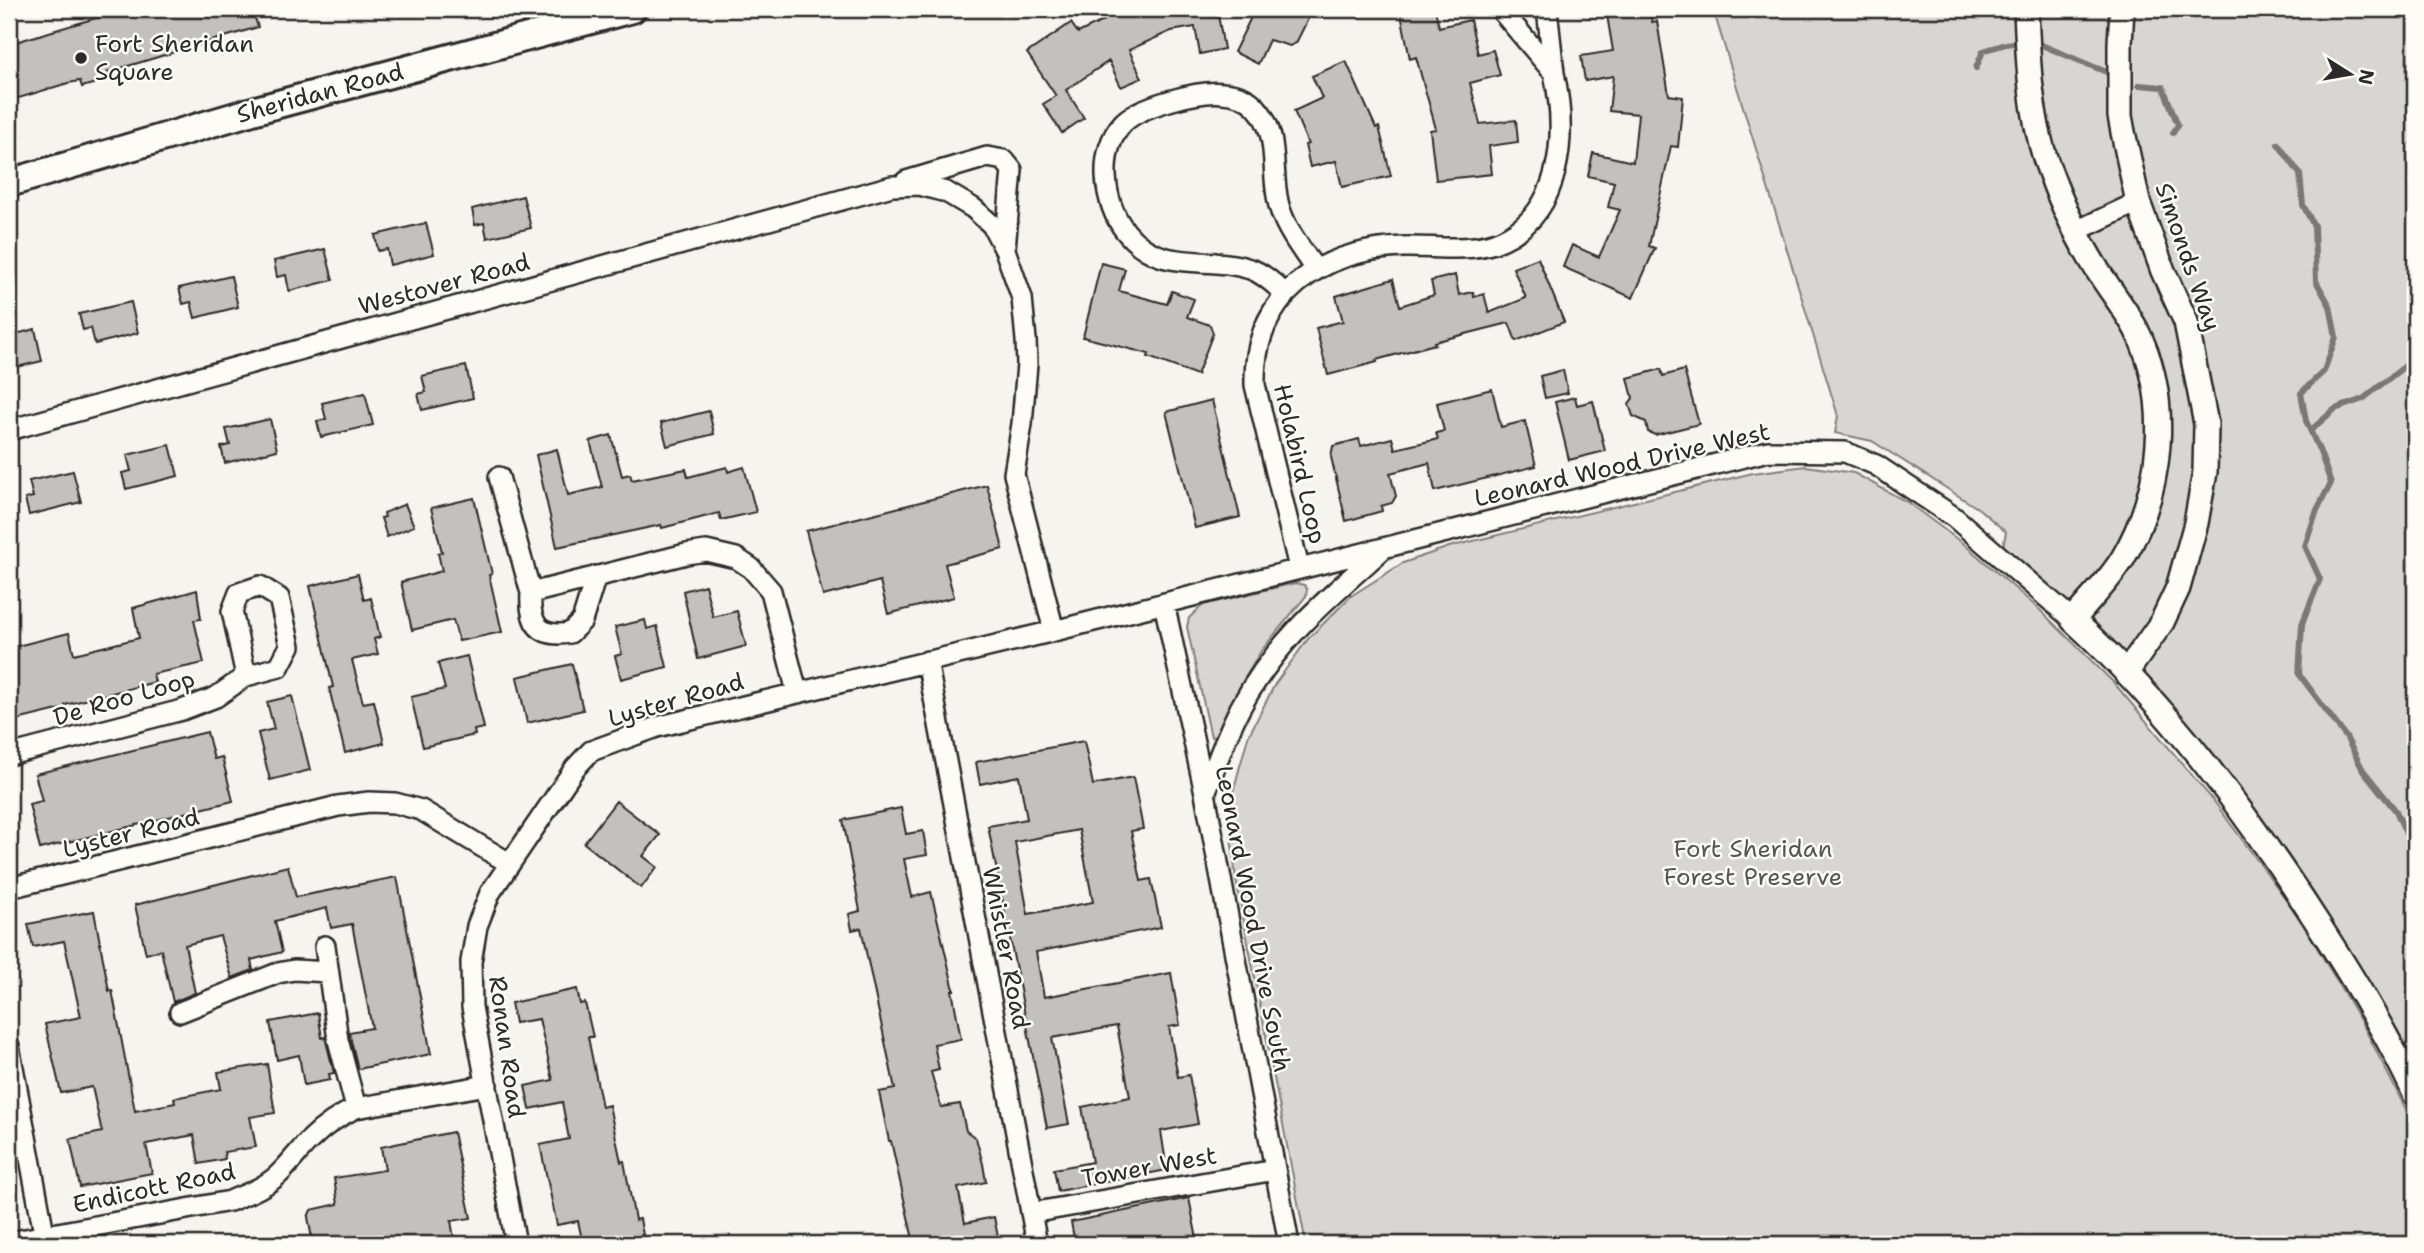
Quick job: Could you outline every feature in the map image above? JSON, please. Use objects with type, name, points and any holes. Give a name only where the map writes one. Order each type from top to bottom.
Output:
[{"type":"main road","name":"Sheridan Road","points":[[9,183],[256,110],[632,9]]},
{"type":"street","points":[[1500,9],[1554,73]]},
{"type":"street","name":"Holabird Loop","points":[[1299,568],[1255,385],[1255,363],[1269,315],[1284,293],[1315,269],[1343,258],[1371,250],[1401,247],[1493,243],[1516,232],[1534,218],[1549,192],[1560,142],[1561,118],[1547,9]]},
{"type":"street","points":[[2026,9],[2035,118],[2047,162],[2076,231],[2096,269],[2135,328],[2149,362],[2158,416],[2159,448],[2141,525],[2122,560],[2073,620],[2107,651],[2172,720],[2267,845],[2349,971],[2404,1069],[2415,1094]]},
{"type":"street","name":"Simonds Way","points":[[2122,9],[2120,116],[2138,202],[2162,271],[2186,322],[2206,425],[2205,472],[2196,523],[2178,587],[2162,622],[2126,673]]},
{"type":"street","points":[[1284,293],[1270,280],[1234,264],[1165,259],[1148,251],[1126,233],[1112,208],[1106,161],[1112,139],[1124,122],[1143,109],[1206,93],[1242,96],[1255,106],[1266,120],[1273,140],[1273,180],[1280,208],[1290,232],[1315,269]]},
{"type":"street","name":"Westover Road","points":[[9,430],[892,186],[987,157],[1004,160],[1012,170],[1005,250]]},
{"type":"street","name":"Westover Road","points":[[892,186],[919,185],[946,192],[973,208],[992,225],[1005,250],[1022,298],[1027,364],[1014,474],[1054,631]]},
{"type":"street","points":[[2076,231],[2138,202]]},
{"type":"street","name":"Leonard Wood Drive West","points":[[1299,568],[1768,451],[1838,452],[1876,466],[1954,517],[2073,620]]},
{"type":"street","points":[[499,477],[531,593],[534,622],[539,628],[554,634],[570,633],[582,621],[596,576]]},
{"type":"street","points":[[1205,793],[1242,705],[1269,662],[1305,618],[1386,546]]},
{"type":"street","points":[[531,593],[686,554],[706,551],[736,558],[751,568],[771,591],[797,692]]},
{"type":"street","name":"Lyster Road","points":[[9,888],[338,806],[369,802],[395,803],[421,810],[509,863],[575,768],[591,751],[657,727],[1054,631],[1299,568]]},
{"type":"street","name":"Leonard Wood Drive South","points":[[1164,603],[1205,793],[1289,1244]]},
{"type":"street","name":"Whistler Road","points":[[926,661],[1037,1244]]},
{"type":"street","name":"De Roo Loop","points":[[9,755],[182,710],[216,697],[246,676]]},
{"type":"street","name":"Ronan Road","points":[[509,863],[490,892],[471,962],[472,1007],[516,1244]]},
{"type":"street","points":[[325,946],[338,1040],[356,1108]]},
{"type":"street","points":[[180,1012],[278,973],[294,970],[328,972]]},
{"type":"street","points":[[9,1045],[45,1240]]},
{"type":"street","name":"Endicott Road","points":[[9,1242],[45,1240],[230,1201],[254,1191],[276,1177],[297,1157],[309,1140],[336,1118],[356,1108],[486,1085]]},
{"type":"street","name":"Tower West","points":[[1031,1213],[1275,1170]]},
{"type":"green space","points":[[1713,9],[2415,9],[2415,1095],[2385,1036],[2172,721],[2001,558],[2006,532],[1979,509],[1872,441],[1835,433],[1838,416]]},
{"type":"green space","name":"Fort Sheridan Forest Preserve","points":[[1806,466],[1854,473],[1907,502],[1965,545],[2040,610],[2114,683],[2213,800],[2299,917],[2364,1027],[2415,1127],[2415,1244],[1306,1244],[1236,880],[1231,836],[1233,792],[1248,737],[1275,684],[1308,639],[1351,596],[1403,563],[1449,547],[1753,473]]},
{"type":"green space","points":[[1295,583],[1304,585],[1307,589],[1306,596],[1261,651],[1239,688],[1219,735],[1211,737],[1187,627],[1189,618],[1203,605]]},
{"type":"building","name":"Fort Sheridan Square","points":[[126,9],[252,9],[258,27],[108,72],[110,79],[82,87],[80,81],[68,83],[9,101],[9,44]]},
{"type":"building","points":[[1113,9],[1217,9],[1224,49],[1200,54],[1195,27],[1171,31],[1129,50],[1142,78],[1121,87],[1109,61],[1066,90],[1084,118],[1062,133],[1043,104],[1056,96],[1027,53],[1071,23],[1078,33],[1105,20],[1102,14]]},
{"type":"building","points":[[1255,9],[1313,9],[1296,43],[1290,46],[1269,40],[1258,64],[1234,52]]},
{"type":"building","points":[[1400,9],[1435,9],[1439,27],[1470,20],[1478,54],[1493,50],[1500,75],[1470,83],[1480,124],[1516,120],[1518,142],[1489,146],[1492,174],[1436,180],[1430,130],[1436,129],[1416,57],[1410,59]]},
{"type":"building","points":[[1606,9],[1649,9],[1652,22],[1657,21],[1669,95],[1683,97],[1678,147],[1671,146],[1649,246],[1655,248],[1633,298],[1563,267],[1572,245],[1599,257],[1620,210],[1608,207],[1614,182],[1588,176],[1593,153],[1633,162],[1638,114],[1609,111],[1613,76],[1585,81],[1581,56],[1613,51]]},
{"type":"building","points":[[1346,61],[1376,128],[1379,127],[1391,176],[1342,187],[1336,161],[1310,167],[1305,145],[1308,144],[1294,111],[1322,98],[1312,76]]},
{"type":"building","points":[[523,196],[531,228],[487,238],[484,223],[475,225],[472,209]]},
{"type":"building","points":[[426,223],[434,254],[390,265],[387,249],[378,251],[375,235]]},
{"type":"building","points":[[325,249],[333,280],[289,291],[286,275],[277,277],[274,261]]},
{"type":"building","points":[[1538,258],[1564,322],[1516,341],[1509,323],[1434,342],[1435,344],[1328,375],[1316,328],[1343,321],[1336,296],[1393,279],[1400,306],[1434,295],[1431,281],[1455,275],[1459,295],[1473,292],[1474,297],[1484,294],[1489,313],[1526,298],[1513,268]]},
{"type":"building","points":[[1101,263],[1125,269],[1119,291],[1167,304],[1172,291],[1194,299],[1187,317],[1210,325],[1213,333],[1197,375],[1148,357],[1149,354],[1083,337]]},
{"type":"building","points":[[231,276],[238,307],[195,318],[191,302],[183,304],[179,288]]},
{"type":"building","points":[[131,302],[138,333],[95,344],[91,328],[83,330],[79,314]]},
{"type":"building","points":[[35,329],[42,361],[9,369],[9,336]]},
{"type":"building","points":[[466,366],[473,398],[422,410],[418,394],[426,392],[422,376]]},
{"type":"building","points":[[1661,369],[1663,376],[1684,370],[1699,424],[1655,435],[1648,432],[1646,422],[1633,416],[1629,404],[1633,398],[1628,378]]},
{"type":"building","points":[[1563,370],[1568,393],[1545,398],[1540,376]]},
{"type":"building","points":[[1492,389],[1501,427],[1525,421],[1536,466],[1435,491],[1429,463],[1390,473],[1396,496],[1392,503],[1381,506],[1382,511],[1346,521],[1331,457],[1333,446],[1359,439],[1361,446],[1392,438],[1395,449],[1438,439],[1436,433],[1444,431],[1437,403]]},
{"type":"building","points":[[365,393],[373,425],[321,437],[317,421],[326,419],[322,403]]},
{"type":"building","points":[[1575,397],[1577,405],[1593,401],[1605,451],[1569,460],[1555,402]]},
{"type":"building","points":[[1212,400],[1240,517],[1195,528],[1166,412]]},
{"type":"building","points":[[709,411],[714,434],[667,446],[661,423]]},
{"type":"building","points":[[270,419],[277,450],[225,463],[221,447],[230,445],[226,429]]},
{"type":"building","points":[[611,435],[622,476],[630,474],[632,480],[686,469],[688,477],[727,467],[728,472],[744,467],[756,512],[721,520],[719,513],[662,528],[661,525],[557,547],[536,455],[557,449],[568,495],[602,487],[590,441]]},
{"type":"building","points":[[170,445],[178,476],[126,489],[122,473],[131,471],[127,455]]},
{"type":"building","points":[[73,471],[81,502],[29,515],[25,499],[33,497],[29,481]]},
{"type":"building","points":[[987,485],[1003,549],[945,564],[954,597],[888,614],[880,581],[823,596],[806,531]]},
{"type":"building","points":[[474,498],[502,632],[459,641],[453,620],[412,630],[401,582],[442,571],[438,553],[442,552],[431,508]]},
{"type":"building","points":[[405,504],[414,526],[387,537],[381,518],[385,517],[384,513]]},
{"type":"building","points":[[358,574],[364,600],[371,598],[380,637],[374,639],[378,654],[352,660],[363,703],[374,701],[384,743],[345,753],[329,688],[333,687],[310,586]]},
{"type":"building","points":[[705,585],[713,617],[737,611],[746,646],[698,659],[683,591]]},
{"type":"building","points":[[197,590],[201,619],[194,620],[204,663],[153,674],[155,682],[9,722],[9,648],[69,633],[74,654],[139,638],[133,608]]},
{"type":"building","points":[[645,620],[647,629],[657,626],[667,667],[621,679],[615,656],[622,654],[615,627]]},
{"type":"building","points":[[467,656],[484,728],[474,730],[475,735],[423,747],[411,697],[445,689],[438,663]]},
{"type":"building","points":[[572,664],[583,710],[527,723],[517,677]]},
{"type":"building","points":[[292,696],[310,770],[270,780],[258,733],[274,729],[267,702]]},
{"type":"building","points":[[207,732],[214,759],[222,757],[233,801],[40,849],[29,804],[42,801],[35,774]]},
{"type":"building","points":[[1084,741],[1093,785],[1133,777],[1143,829],[1131,831],[1141,881],[1151,879],[1161,927],[1036,952],[1044,997],[1171,973],[1180,1025],[1169,1027],[1178,1077],[1189,1075],[1198,1124],[1161,1131],[1167,1170],[1058,1191],[1054,1169],[1092,1162],[1082,1107],[1130,1097],[1117,1026],[1052,1038],[1069,1124],[1047,1128],[988,826],[1027,819],[1019,776],[980,784],[976,762]],"holes":[[[1079,830],[1093,902],[1028,914],[1015,842]]]},
{"type":"building","points":[[616,801],[660,835],[643,856],[657,867],[641,888],[584,843]]},
{"type":"building","points":[[901,808],[906,834],[923,831],[927,855],[904,859],[912,897],[931,892],[954,990],[961,1039],[934,1044],[939,1070],[931,1072],[941,1107],[960,1104],[966,1131],[976,1138],[986,1182],[958,1188],[965,1223],[994,1217],[999,1242],[914,1244],[889,1141],[879,1092],[895,1089],[861,928],[852,930],[849,914],[860,911],[843,820]]},
{"type":"building","points":[[288,866],[296,897],[397,877],[431,1054],[358,1069],[349,1032],[372,1028],[352,924],[331,928],[327,908],[275,921],[282,952],[251,960],[253,970],[232,978],[220,936],[185,945],[195,993],[173,1002],[161,950],[146,954],[135,905]]},
{"type":"building","points":[[94,911],[135,1111],[175,1103],[174,1098],[221,1089],[218,1072],[267,1064],[275,1113],[250,1117],[256,1147],[224,1152],[225,1159],[199,1164],[194,1135],[146,1144],[152,1173],[80,1187],[70,1139],[102,1132],[92,1087],[61,1093],[45,1024],[81,1017],[64,941],[33,947],[28,924]]},
{"type":"building","points":[[577,989],[580,1004],[585,1003],[593,1037],[588,1037],[602,1107],[609,1105],[621,1162],[624,1161],[635,1220],[640,1219],[643,1235],[632,1238],[633,1244],[583,1244],[578,1221],[557,1225],[540,1145],[569,1139],[562,1102],[530,1109],[525,1086],[553,1080],[539,1019],[515,1023],[511,1003]]},
{"type":"building","points":[[318,1013],[322,1038],[325,1037],[334,1073],[329,1074],[330,1080],[304,1085],[299,1055],[277,1060],[270,1022]]},
{"type":"building","points":[[453,1132],[471,1218],[451,1221],[455,1244],[313,1244],[308,1217],[311,1210],[338,1204],[334,1178],[385,1170],[381,1147]]},
{"type":"building","points":[[1189,1198],[1198,1244],[1075,1244],[1071,1222]]},
{"type":"waterway","points":[[2032,41],[2116,76]]},
{"type":"waterway","points":[[1976,68],[1983,51],[2022,42]]},
{"type":"waterway","points":[[2139,85],[2163,87],[2178,125],[2173,133]]},
{"type":"waterway","points":[[2278,144],[2300,174],[2303,205],[2314,226],[2316,281],[2330,306],[2336,337],[2324,371],[2301,393],[2306,421],[2331,483],[2317,510],[2305,546],[2320,579],[2302,624],[2299,674],[2346,737],[2363,770],[2396,811],[2415,854]]},
{"type":"waterway","points":[[2311,430],[2335,409],[2363,399],[2415,358]]},
{"type":"place","name":"Fort Sheridan Square","points":[[81,58]]}]
